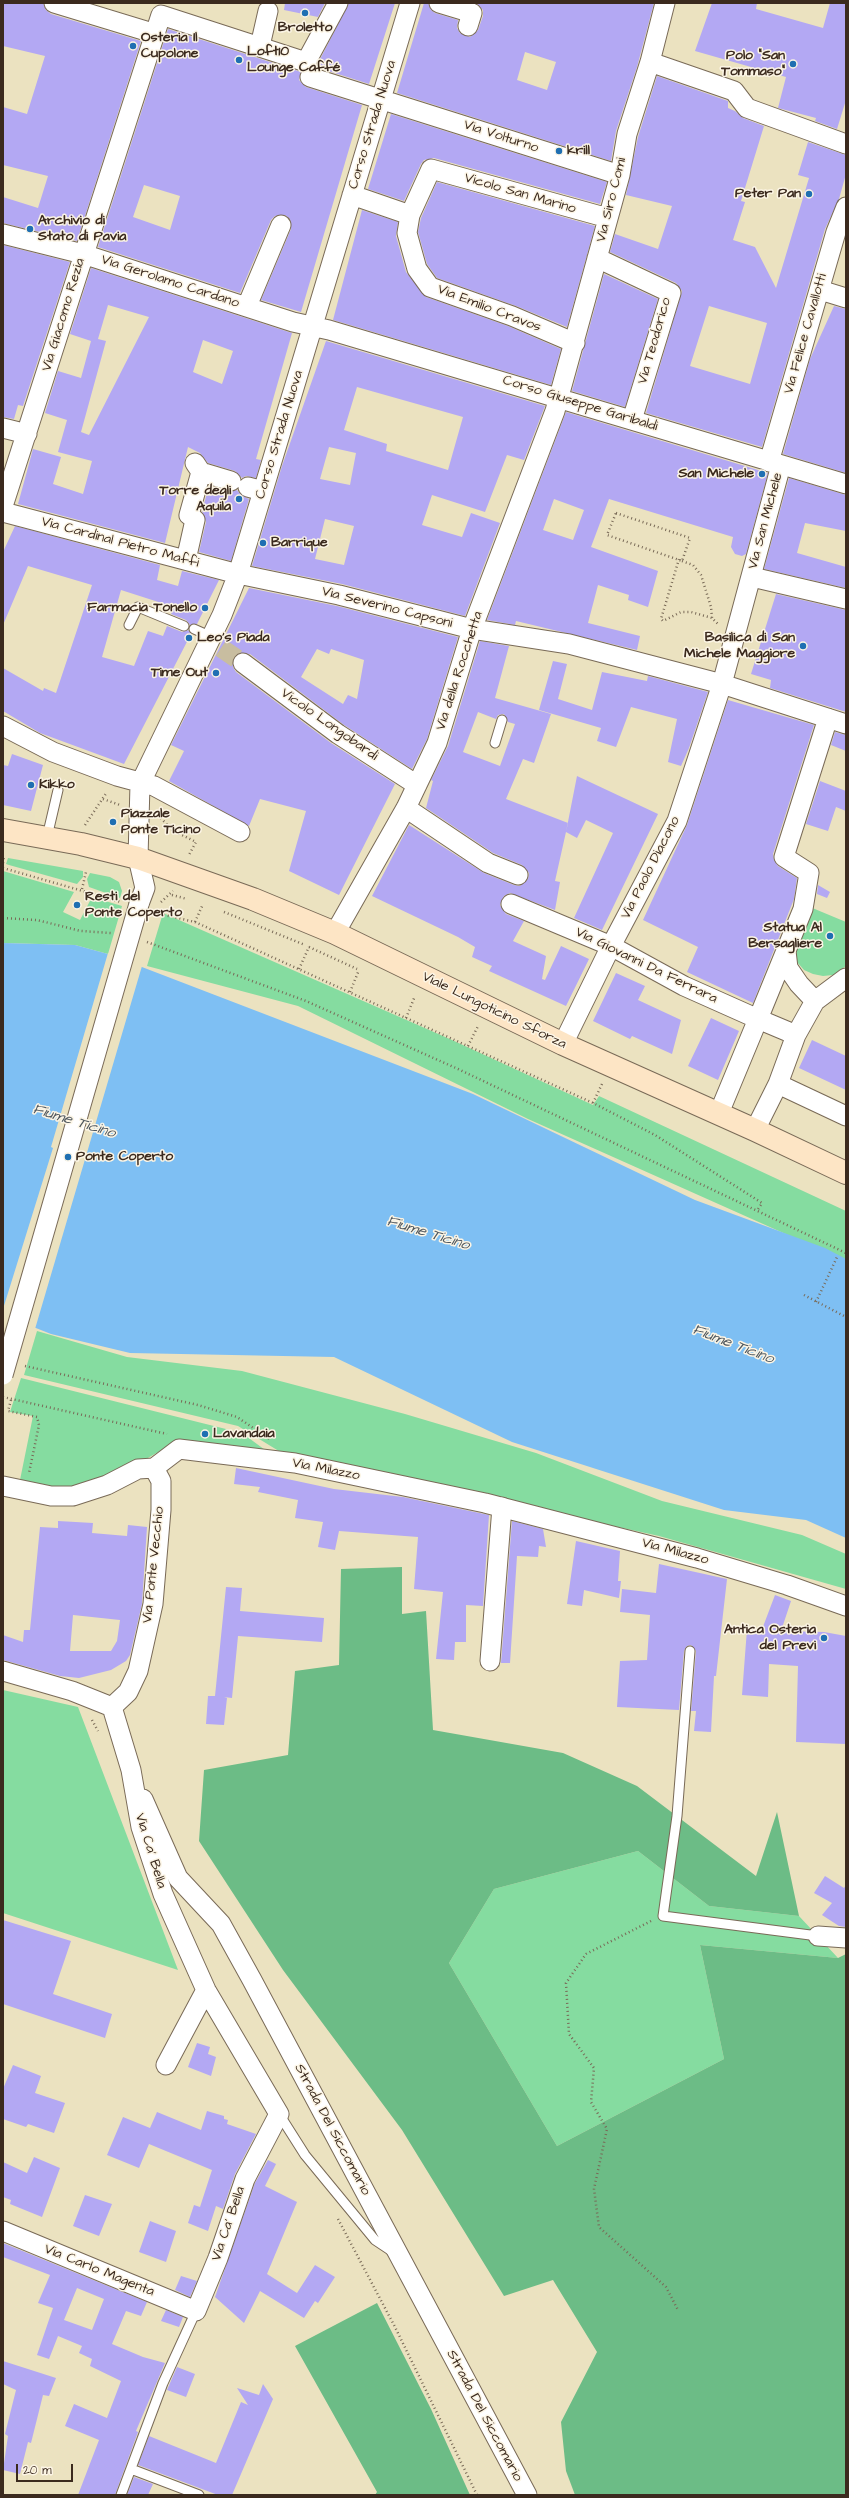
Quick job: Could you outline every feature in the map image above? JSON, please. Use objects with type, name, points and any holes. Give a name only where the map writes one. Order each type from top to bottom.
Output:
[{"type":"main road","name":"Viale Lungoticino Sforza","points":[[3,830],[81,844],[138,858],[212,883],[335,933],[563,1044],[719,1113],[846,1173]]},
{"type":"street","points":[[54,3],[156,34]]},
{"type":"street","points":[[308,70],[338,3]]},
{"type":"street","name":"Corso Strada Nuova","points":[[138,858],[140,784],[214,642],[238,574],[247,486],[313,326],[410,3]]},
{"type":"street","points":[[439,3],[464,14]]},
{"type":"street","name":"Via Siro Comi","points":[[559,397],[620,175],[627,134],[650,62],[665,3]]},
{"type":"street","points":[[260,46],[268,11]]},
{"type":"street","name":"Via Giacomo Rezia","points":[[3,506],[62,325],[82,254],[156,34],[161,15],[260,46]]},
{"type":"street","name":"Via Volturno","points":[[260,46],[308,70],[381,99],[620,175]]},
{"type":"street","points":[[650,62],[734,91],[747,108],[846,144]]},
{"type":"street","name":"Via Emilio Cravos","points":[[431,169],[410,215],[407,233],[417,269],[430,287],[512,316],[575,343]]},
{"type":"street","name":"Vicolo San Marino","points":[[431,169],[608,218]]},
{"type":"street","points":[[352,195],[410,215]]},
{"type":"street","name":"Via Felice Cavallotti","points":[[775,463],[820,290],[841,233],[846,207]]},
{"type":"street","points":[[247,306],[280,225]]},
{"type":"street","name":"Via Gerolamo Cardano","points":[[3,234],[82,254],[293,322],[313,326]]},
{"type":"street","name":"Via Teodorico","points":[[597,258],[671,293],[632,420]]},
{"type":"street","points":[[820,290],[846,298]]},
{"type":"street","name":"Corso Giuseppe Garibaldi","points":[[313,326],[559,397],[846,484]]},
{"type":"street","name":"Via della Rocchetta","points":[[335,933],[406,808],[437,743],[472,629],[559,397]]},
{"type":"street","points":[[3,428],[27,434]]},
{"type":"street","name":"Via San Michele","points":[[737,629],[752,577],[775,463]]},
{"type":"street","points":[[186,560],[195,520],[189,515],[198,468],[247,486]]},
{"type":"street","name":"Via Cardinal Pietro Maffi","points":[[3,512],[238,574]]},
{"type":"street","name":"Via Severino Capsoni","points":[[238,574],[339,595],[472,629],[569,644],[722,684],[846,724]]},
{"type":"street","points":[[752,577],[846,600]]},
{"type":"street","name":"Via Paolo Diacono","points":[[563,1044],[611,946],[677,821],[722,684],[737,629]]},
{"type":"street","name":"Vicolo Longobardi","points":[[243,663],[338,734],[417,785]]},
{"type":"street","points":[[719,1113],[803,909],[809,874],[784,857],[828,718]]},
{"type":"street","points":[[3,726],[53,752],[140,784],[154,786],[240,832]]},
{"type":"street","points":[[406,808],[488,863],[518,875]]},
{"type":"street","points":[[10,1370],[145,888],[138,858]]},
{"type":"street","name":"Via Giovanni Da Ferrara","points":[[512,904],[611,946],[684,986],[796,1035]]},
{"type":"street","points":[[786,951],[788,968],[798,984],[815,1001]]},
{"type":"street","points":[[756,1130],[778,1084],[796,1035],[815,1001],[846,978]]},
{"type":"street","points":[[778,1084],[846,1116]]},
{"type":"street","name":"Via Milazzo","points":[[154,1468],[179,1449],[295,1463],[502,1507],[697,1558],[787,1585],[846,1606]]},
{"type":"street","points":[[3,1486],[51,1496],[73,1496],[107,1485],[138,1468],[154,1468]]},
{"type":"street","name":"Via Ponte Vecchio","points":[[112,1707],[128,1692],[138,1671],[153,1604],[161,1510],[161,1481],[154,1468]]},
{"type":"street","points":[[490,1661],[502,1507]]},
{"type":"street","points":[[3,1671],[72,1691],[112,1707]]},
{"type":"street","name":"Via Ca' Bella","points":[[112,1707],[131,1770],[141,1827],[163,1894],[206,1990],[278,2114],[245,2179],[218,2258],[196,2311]]},
{"type":"street","name":"Strada Del Siccomario","points":[[131,1770],[178,1878],[220,1924],[527,2495]]},
{"type":"street","points":[[818,1936],[846,1938]]},
{"type":"street","points":[[166,2065],[206,1990]]},
{"type":"street","name":"Via Carlo Magenta","points":[[3,2231],[196,2311]]},
{"type":"lane","points":[[128,625],[138,607],[184,626]]},
{"type":"lane","points":[[194,629],[214,642]]},
{"type":"lane","points":[[496,743],[502,720]]},
{"type":"lane","points":[[46,838],[58,790]]},
{"type":"lane","points":[[690,1651],[677,1816],[663,1916],[818,1936]]},
{"type":"lane","points":[[278,2114],[309,2160],[375,2240],[398,2256]]},
{"type":"lane","name":"Via Ca' Bella","points":[[121,2495],[163,2383],[196,2311]]},
{"type":"lane","points":[[131,2469],[199,2495]]},
{"type":"path","points":[[712,618],[711,607],[701,575],[693,566],[681,560],[607,536],[616,512],[690,538],[681,560],[661,619],[663,621],[681,612],[691,612],[712,618],[718,624],[737,629]]},
{"type":"path","points":[[81,844],[86,821],[95,814],[117,776]]},
{"type":"path","points":[[3,863],[4,856]]},
{"type":"path","points":[[3,868],[195,922],[350,992],[593,1103],[655,1135],[762,1203],[757,1211]]},
{"type":"path","points":[[82,889],[86,872]]},
{"type":"path","points":[[195,922],[203,904],[210,907]]},
{"type":"path","points":[[217,910],[309,946],[366,973]]},
{"type":"path","points":[[3,918],[37,920],[81,931],[117,934]]},
{"type":"path","points":[[140,940],[306,1001],[458,1069],[846,1253]]},
{"type":"path","points":[[299,969],[309,946]]},
{"type":"path","points":[[350,992],[360,970]]},
{"type":"path","points":[[408,993],[422,1000]]},
{"type":"path","points":[[406,1018],[415,996]]},
{"type":"path","points":[[471,1022],[485,1029]]},
{"type":"path","points":[[468,1046],[478,1026]]},
{"type":"path","points":[[595,1081],[609,1087]]},
{"type":"path","points":[[593,1103],[602,1084]]},
{"type":"path","points":[[816,1302],[838,1255]]},
{"type":"path","points":[[804,1295],[846,1317]]},
{"type":"path","points":[[10,1370],[74,1379],[198,1405],[237,1417],[290,1453],[295,1463]]},
{"type":"path","points":[[3,1398],[172,1435]]},
{"type":"path","points":[[12,1400],[8,1411],[37,1418],[39,1425],[29,1479]]},
{"type":"path","points":[[663,1916],[586,1954],[566,1983],[569,2034],[594,2068],[591,2102],[607,2129],[594,2188],[599,2227],[666,2287],[678,2310]]},
{"type":"path","points":[[337,2217],[395,2327],[477,2495]]},
{"type":"green space","points":[[8,858],[83,871],[83,877],[77,884],[6,864]]},
{"type":"green space","points":[[3,871],[74,892],[63,912],[80,920],[92,897],[122,906],[108,954],[75,945],[3,943]]},
{"type":"green space","points":[[90,873],[110,877],[119,882],[122,891],[120,898],[89,887],[87,879]]},
{"type":"green space","points":[[810,907],[846,922],[846,966],[833,975],[823,976],[813,974],[804,970],[797,962],[794,952]]},
{"type":"green space","points":[[163,913],[452,1040],[593,1105],[599,1096],[846,1211],[846,1261],[528,1119],[298,1006],[147,966]]},
{"type":"green space","points":[[37,1331],[127,1357],[242,1371],[405,1414],[536,1453],[662,1501],[802,1535],[846,1554],[846,1589],[659,1536],[282,1453],[238,1426],[24,1375]]},
{"type":"green space","points":[[21,1378],[242,1433],[276,1458],[172,1444],[134,1466],[72,1492],[20,1480],[33,1416],[10,1412]]},
{"type":"green space","points":[[402,1567],[402,1614],[426,1611],[433,1730],[563,1753],[637,1786],[756,1876],[777,1812],[799,1916],[709,1906],[638,1851],[494,1889],[449,1963],[557,2146],[724,2059],[700,1945],[838,1958],[846,1954],[846,2495],[575,2495],[566,2471],[561,2422],[597,2352],[553,2280],[504,2296],[402,2130],[283,1970],[199,1841],[204,1770],[288,1755],[295,1671],[339,1665],[341,1569]]},
{"type":"green space","points":[[3,1690],[78,1707],[178,1970],[3,1913]]},
{"type":"green space","points":[[638,1851],[709,1906],[799,1916],[838,1958],[700,1945],[724,2059],[557,2146],[449,1963],[494,1889]]},
{"type":"green space","points":[[377,2303],[431,2409],[470,2495],[375,2495],[377,2492],[295,2346]]},
{"type":"water","name":"Fiume Ticino","points":[[3,943],[75,945],[108,954],[473,1094],[695,1200],[825,1248],[846,1259],[846,1538],[806,1520],[724,1510],[512,1442],[334,1357],[130,1353],[51,1334],[3,1315]]},
{"type":"pier","name":"Ponte Coperto","points":[[108,953],[142,966],[35,1329],[3,1317],[3,1309],[53,1148],[51,1147]]},
{"type":"building","points":[[3,3],[43,3],[46,10],[51,14],[141,41],[77,241],[3,223],[3,197],[38,208],[48,176],[3,165],[3,107],[27,114],[45,56],[3,46]]},
{"type":"building","name":"Broletto","points":[[285,3],[325,3],[318,17],[284,10]]},
{"type":"building","points":[[349,3],[395,3],[369,84],[316,67]]},
{"type":"building","points":[[424,3],[428,3],[431,10],[435,13],[458,20],[457,28],[460,33],[470,37],[478,30],[483,16],[483,10],[476,3],[654,3],[637,67],[616,131],[611,161],[397,93]],"holes":[[[525,52],[556,62],[547,90],[517,80]]]},
{"type":"building","name":"Polo \"San Tommaso\"","points":[[712,3],[757,3],[756,9],[823,28],[830,3],[846,3],[846,100],[837,129],[815,121],[816,118],[778,108],[786,77],[695,51]]},
{"type":"building","points":[[168,29],[301,72],[299,80],[306,87],[362,105],[301,312],[261,300],[291,229],[290,219],[285,215],[275,216],[271,220],[240,293],[98,247]],"holes":[[[144,185],[180,196],[170,230],[133,217]]]},
{"type":"building","points":[[657,76],[728,101],[728,108],[735,111],[743,118],[764,126],[741,201],[745,202],[733,240],[755,247],[776,288],[809,178],[798,175],[808,142],[846,155],[846,174],[839,199],[825,229],[762,447],[646,413],[682,291],[676,283],[610,252],[615,234],[658,249],[672,206],[626,195],[638,137]],"holes":[[[709,306],[767,323],[750,384],[690,366]]]},
{"type":"building","points":[[391,114],[607,182],[600,204],[434,158],[424,160],[421,164],[404,201],[368,189]]},
{"type":"building","points":[[437,182],[595,226],[567,327],[516,306],[437,278],[427,264],[418,232],[421,218]]},
{"type":"building","points":[[362,210],[398,222],[396,236],[406,272],[426,297],[508,326],[561,349],[551,385],[333,320]]},
{"type":"building","points":[[3,245],[70,262],[23,406],[18,405],[14,419],[3,417]]},
{"type":"building","points":[[91,268],[292,333],[256,459],[261,460],[256,478],[246,476],[242,478],[235,471],[208,463],[200,453],[188,447],[165,543],[18,504],[33,449],[61,457],[53,484],[83,494],[92,461],[58,452],[67,420],[45,413],[58,371],[81,378],[91,341],[70,334]],"holes":[[[108,305],[149,317],[89,435],[81,432],[106,341],[98,339]],[[203,340],[233,351],[222,384],[193,372]]]},
{"type":"building","points":[[604,274],[658,299],[625,407],[572,391]]},
{"type":"building","points":[[834,306],[846,309],[846,473],[783,454],[810,359]]},
{"type":"building","points":[[326,341],[545,406],[524,460],[507,455],[485,512],[432,495],[422,525],[462,537],[471,513],[500,523],[465,616],[342,584],[252,566],[282,466]],"holes":[[[357,387],[463,417],[448,470],[386,451],[387,444],[344,430]],[[329,447],[356,453],[350,485],[320,479]],[[325,519],[354,526],[344,565],[315,559]]]},
{"type":"building","points":[[566,412],[768,473],[746,554],[742,556],[735,554],[731,547],[733,537],[609,499],[591,547],[658,571],[648,607],[628,600],[629,595],[598,585],[588,623],[640,636],[637,650],[516,621],[515,625],[487,620]],"holes":[[[554,499],[584,510],[573,540],[543,530]]]},
{"type":"building","points":[[789,478],[846,495],[846,531],[805,523],[797,553],[846,567],[846,588],[764,569]]},
{"type":"building","points":[[209,486],[228,492],[237,490],[241,495],[249,499],[231,561],[199,552],[206,522],[202,511]]},
{"type":"building","points":[[15,526],[160,565],[157,580],[178,586],[182,571],[219,580],[197,624],[190,625],[186,620],[171,614],[174,607],[121,590],[102,657],[134,666],[148,631],[163,636],[167,626],[182,632],[188,630],[191,634],[124,764],[40,733],[3,711],[3,668],[43,691],[44,688],[56,693],[92,585],[28,566],[3,625],[3,552]]},
{"type":"building","points":[[249,588],[337,606],[458,637],[427,739],[412,769],[344,725],[250,654],[239,653],[234,657],[233,667],[236,672],[331,743],[395,784],[339,895],[289,871],[306,811],[260,799],[249,826],[169,781],[184,751],[171,745]],"holes":[[[317,649],[329,654],[331,649],[364,660],[357,699],[348,695],[343,704],[301,677]]]},
{"type":"building","name":"Basilica di San Michele Maggiore","points":[[776,594],[846,610],[846,712],[770,688],[771,680],[751,674]]},
{"type":"building","points":[[480,641],[509,646],[495,698],[551,714],[534,763],[523,759],[506,799],[568,823],[555,881],[560,882],[555,910],[510,893],[504,896],[500,905],[506,914],[524,921],[513,941],[546,956],[542,979],[545,980],[561,946],[589,959],[566,1006],[489,971],[492,966],[472,957],[475,947],[458,937],[372,896],[409,825],[484,873],[520,886],[528,879],[529,873],[522,865],[493,853],[426,808],[433,781],[431,780],[448,746]],"holes":[[[478,712],[496,719],[498,715],[504,714],[508,722],[515,724],[500,766],[463,752]]]},
{"type":"building","points":[[553,661],[567,664],[558,699],[592,710],[602,672],[647,681],[648,676],[708,692],[689,748],[681,766],[668,762],[677,719],[631,707],[616,747],[597,741],[601,728],[539,710]]},
{"type":"building","points":[[728,700],[814,725],[773,854],[774,860],[778,866],[797,878],[794,899],[753,1003],[687,972],[698,947],[643,920],[687,825]]},
{"type":"building","points":[[835,732],[846,735],[846,751],[831,745]]},
{"type":"building","points":[[12,754],[43,765],[31,811],[3,805],[3,765],[8,766]]},
{"type":"building","points":[[577,776],[658,814],[602,930],[574,918],[613,833],[586,820],[577,838],[566,832]]},
{"type":"building","points":[[820,781],[846,791],[846,811],[836,807],[828,831],[806,824]]},
{"type":"building","points":[[818,885],[830,892],[827,898],[817,894]]},
{"type":"building","points":[[616,973],[645,986],[638,1000],[681,1020],[672,1054],[632,1036],[630,1039],[593,1021]]},
{"type":"building","points":[[711,1018],[739,1031],[718,1080],[688,1066]]},
{"type":"building","points":[[812,1040],[846,1056],[846,1090],[799,1068]]},
{"type":"building","points":[[236,1468],[334,1489],[403,1497],[489,1515],[483,1606],[466,1605],[466,1642],[455,1642],[454,1660],[436,1659],[443,1592],[414,1589],[418,1537],[339,1531],[335,1550],[318,1547],[323,1522],[295,1518],[298,1500],[258,1492],[260,1487],[234,1484]]},
{"type":"building","points":[[58,1521],[93,1523],[92,1533],[127,1536],[128,1525],[147,1527],[142,1604],[130,1655],[126,1661],[111,1670],[79,1678],[60,1676],[3,1660],[3,1635],[23,1642],[24,1630],[30,1630],[40,1527],[58,1528]],"holes":[[[73,1615],[120,1620],[117,1641],[111,1651],[70,1651]]]},
{"type":"building","points":[[512,1521],[543,1529],[546,1547],[539,1546],[538,1557],[517,1556],[510,1663],[501,1663]]},
{"type":"building","points":[[576,1541],[620,1551],[618,1581],[621,1581],[619,1598],[584,1590],[582,1606],[567,1604]]},
{"type":"building","points":[[659,1564],[727,1579],[716,1676],[714,1676],[711,1732],[694,1731],[696,1711],[691,1711],[696,1651],[691,1645],[687,1646],[684,1651],[679,1710],[617,1707],[620,1661],[647,1660],[650,1615],[620,1612],[622,1589],[656,1593]]},
{"type":"building","points":[[226,1587],[242,1588],[240,1611],[324,1618],[322,1642],[238,1636],[232,1698],[224,1697],[227,1698],[224,1725],[206,1724],[208,1696],[215,1696]]},
{"type":"building","points":[[775,1595],[791,1601],[781,1631],[824,1632],[846,1636],[846,1744],[796,1742],[798,1666],[769,1664],[768,1697],[742,1695],[747,1629],[761,1632]]},
{"type":"building","points":[[825,1876],[844,1888],[846,1885],[846,1927],[839,1926],[822,1915],[832,1903],[814,1893]]},
{"type":"building","points":[[3,1920],[71,1941],[53,1994],[112,2014],[105,2038],[3,2004]]},
{"type":"building","points":[[197,2043],[210,2047],[208,2054],[216,2057],[211,2076],[188,2067]]},
{"type":"building","points":[[13,2065],[41,2076],[35,2093],[65,2103],[54,2133],[28,2124],[26,2127],[3,2119],[3,2089]]},
{"type":"building","points":[[207,2111],[224,2116],[224,2119],[228,2120],[227,2124],[256,2134],[235,2174],[223,2209],[216,2206],[208,2231],[188,2223],[194,2205],[200,2207],[212,2170],[149,2144],[139,2168],[107,2155],[123,2117],[150,2128],[157,2112],[201,2130]]},
{"type":"building","points":[[34,2157],[60,2168],[42,2217],[10,2204],[11,2200],[3,2197],[3,2162],[27,2173]]},
{"type":"building","points":[[268,2160],[276,2164],[265,2186],[297,2202],[267,2274],[297,2293],[315,2265],[335,2277],[318,2303],[315,2301],[304,2318],[260,2291],[244,2323],[215,2297],[255,2183]]},
{"type":"building","points":[[85,2195],[112,2204],[99,2236],[73,2226]]},
{"type":"building","points":[[150,2221],[176,2231],[166,2262],[139,2252]]},
{"type":"building","points":[[3,2243],[147,2302],[141,2316],[126,2311],[112,2344],[143,2357],[165,2363],[136,2431],[138,2432],[115,2495],[78,2495],[99,2440],[65,2426],[74,2404],[107,2418],[121,2381],[90,2366],[92,2359],[79,2353],[82,2346],[58,2336],[49,2359],[37,2355],[53,2308],[38,2303],[50,2275],[3,2257]],"holes":[[[77,2288],[104,2299],[92,2330],[64,2320]]]},
{"type":"building","points":[[181,2276],[197,2281],[190,2297],[175,2290]]},
{"type":"building","points":[[166,2310],[183,2317],[179,2327],[161,2321]]},
{"type":"building","points":[[3,2361],[56,2378],[49,2396],[43,2395],[31,2443],[28,2442],[20,2474],[3,2470],[8,2436],[5,2434],[16,2390],[3,2384]]},
{"type":"building","points":[[177,2367],[195,2374],[186,2397],[167,2390]]},
{"type":"building","points":[[263,2384],[273,2399],[232,2495],[218,2495],[138,2465],[149,2436],[216,2463],[241,2402],[248,2405],[237,2388],[259,2395]]},
{"type":"building","points":[[134,2477],[153,2484],[148,2495],[127,2495]]},
{"type":"tunnel","points":[[221,648],[243,663]]},
{"type":"place","name":"Broletto","points":[[305,13]]},
{"type":"place","name":"Osteria Il Cupolone","points":[[133,46]]},
{"type":"place","name":"Loft10 Lounge Caffé","points":[[239,60]]},
{"type":"place","name":"Polo \"San Tommaso\"","points":[[793,64]]},
{"type":"place","name":"krill","points":[[559,151]]},
{"type":"place","name":"Peter Pan","points":[[809,194]]},
{"type":"place","name":"Archivio di Stato di Pavia","points":[[30,229]]},
{"type":"place","name":"San Michele","points":[[762,474]]},
{"type":"place","name":"Torre degli Aquila","points":[[239,499]]},
{"type":"place","name":"Barrique","points":[[263,543]]},
{"type":"place","name":"Farmacia Tonello","points":[[205,608]]},
{"type":"place","name":"Leo's Piada","points":[[189,638]]},
{"type":"place","name":"Basilica di San Michele Maggiore","points":[[803,646]]},
{"type":"place","name":"Time Out","points":[[216,673]]},
{"type":"place","name":"Kikko","points":[[31,785]]},
{"type":"place","name":"Piazzale Ponte Ticino","points":[[113,822]]},
{"type":"place","name":"Resti del Ponte Coperto","points":[[77,905]]},
{"type":"place","name":"Statua Al Bersagliere","points":[[830,936]]},
{"type":"place","name":"Ponte Coperto","points":[[68,1157]]},
{"type":"place","name":"Lavandaia","points":[[205,1434]]},
{"type":"place","name":"Antica Osteria del Previ","points":[[824,1638]]}]
